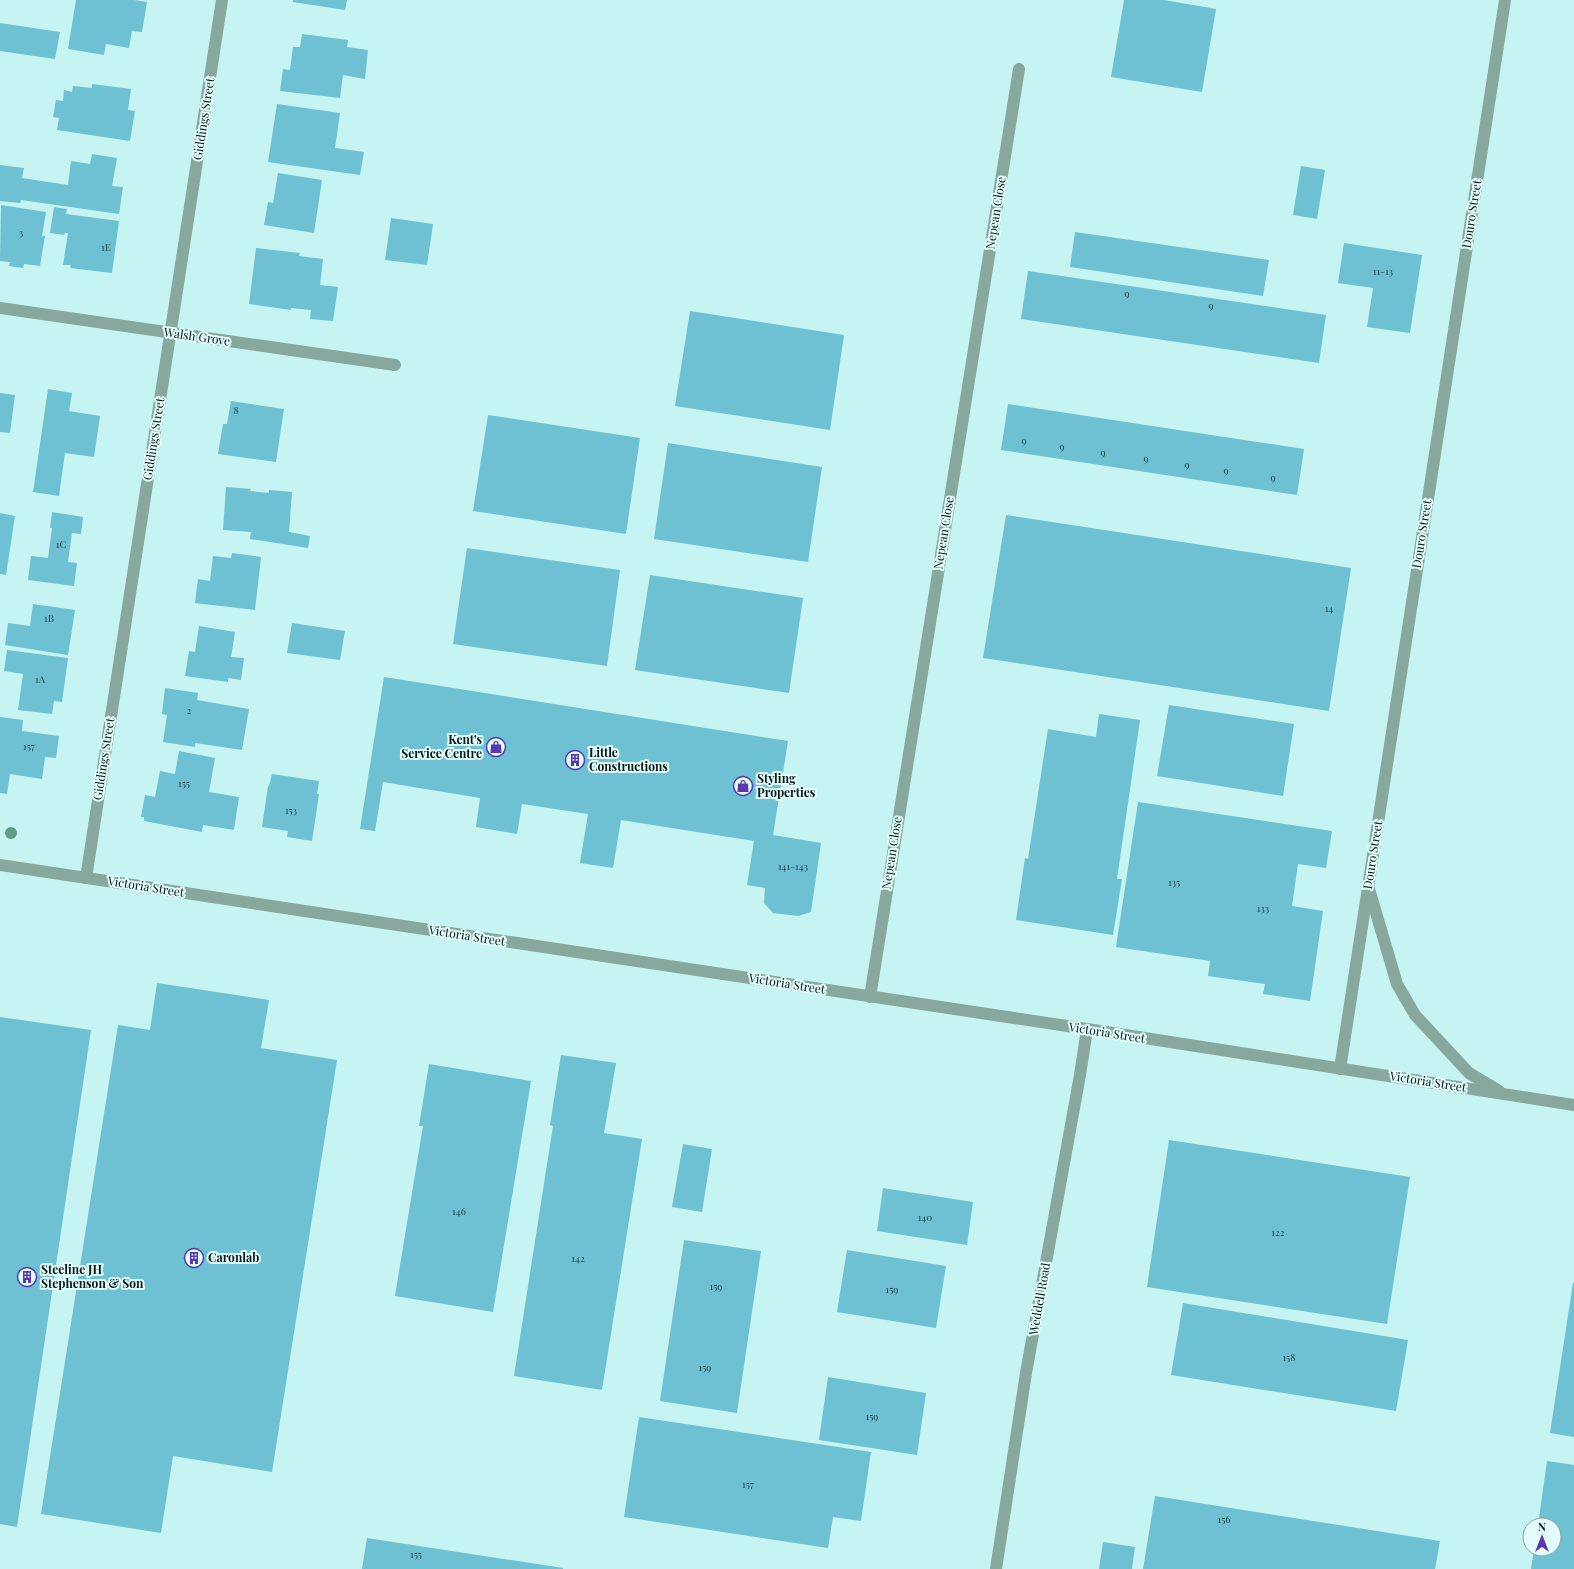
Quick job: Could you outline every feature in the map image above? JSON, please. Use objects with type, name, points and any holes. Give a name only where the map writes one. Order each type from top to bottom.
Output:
[{"type":"street","name":"Giddings Street","points":[[86,878],[222,0]]},
{"type":"street","name":"Douro Street","points":[[1340,1069],[1504,0]]},
{"type":"street","name":"Nepean Close","points":[[870,997],[1019,69]]},
{"type":"street","name":"Walsh Grove","points":[[0,308],[395,365]]},
{"type":"street","name":"Victoria Street","points":[[0,865],[1087,1029],[1574,1105]]},
{"type":"street","points":[[1368,886],[1397,984],[1415,1015],[1469,1073],[1504,1094]]},
{"type":"street","name":"Weddell Road","points":[[996,1569],[1026,1374],[1087,1029]]},
{"type":"building","points":[[76,0],[134,0],[147,2],[142,32],[132,31],[129,48],[106,44],[104,55],[68,49]]},
{"type":"building","points":[[293,0],[347,0],[345,10],[293,2]]},
{"type":"building","points":[[1124,0],[1164,0],[1216,9],[1202,92],[1111,77]]},
{"type":"building","points":[[0,23],[60,32],[55,59],[0,51]]},
{"type":"building","points":[[302,34],[348,40],[347,47],[368,50],[365,79],[343,75],[340,98],[280,91],[283,69],[290,70],[293,47],[300,47]]},
{"type":"building","points":[[92,84],[131,89],[128,110],[135,111],[130,141],[57,130],[59,118],[53,117],[56,100],[63,101],[64,90],[72,92],[73,86],[92,88]]},
{"type":"building","points":[[277,104],[340,113],[335,148],[364,152],[360,175],[268,162]]},
{"type":"building","points":[[92,154],[117,158],[112,186],[123,187],[119,214],[21,200],[20,203],[0,201],[0,165],[24,168],[22,178],[68,185],[71,161],[90,164]]},
{"type":"building","points":[[1301,166],[1325,170],[1317,219],[1293,215]]},
{"type":"building","points":[[278,173],[322,180],[314,233],[264,225],[268,202],[273,203]]},
{"type":"building","points":[[1,205],[46,212],[42,236],[45,236],[40,266],[24,264],[23,268],[9,266],[10,262],[0,261]]},
{"type":"building","points":[[54,207],[67,209],[66,214],[119,221],[112,273],[70,268],[71,265],[63,265],[68,233],[65,233],[64,235],[50,233]]},
{"type":"building","points":[[391,218],[433,224],[427,265],[385,260]]},
{"type":"building","points":[[1075,232],[1269,260],[1263,296],[1070,267]]},
{"type":"building","points":[[1344,243],[1422,255],[1410,333],[1367,327],[1373,288],[1338,283]]},
{"type":"building","points":[[256,248],[300,253],[299,256],[323,259],[320,285],[338,287],[333,321],[310,319],[311,310],[291,308],[291,310],[249,304]]},
{"type":"building","points":[[1028,271],[1326,315],[1319,363],[1021,319]]},
{"type":"building","points":[[690,311],[844,335],[830,430],[675,406]]},
{"type":"building","points":[[48,389],[72,393],[69,411],[100,416],[94,457],[65,453],[59,496],[33,492]]},
{"type":"building","points":[[0,393],[15,395],[10,433],[0,432]]},
{"type":"building","points":[[231,401],[284,409],[276,462],[218,454],[223,424],[227,424]]},
{"type":"building","points":[[1008,404],[1304,449],[1297,495],[1001,450]]},
{"type":"building","points":[[488,415],[640,438],[626,534],[473,511]]},
{"type":"building","points":[[668,443],[822,467],[808,562],[654,539]]},
{"type":"building","points":[[226,487],[251,489],[250,491],[269,493],[269,490],[292,492],[289,532],[310,536],[308,548],[250,539],[251,532],[223,530]]},
{"type":"building","points":[[52,512],[83,517],[81,534],[72,533],[68,562],[77,563],[74,586],[28,580],[31,556],[48,558],[52,528],[50,528]]},
{"type":"building","points":[[0,513],[15,516],[6,575],[0,574]]},
{"type":"building","points":[[1006,515],[1351,568],[1329,711],[983,658]]},
{"type":"building","points":[[467,548],[620,570],[607,666],[453,644]]},
{"type":"building","points":[[232,553],[261,557],[255,610],[195,603],[198,579],[210,581],[213,556],[231,558]]},
{"type":"building","points":[[650,575],[803,598],[789,693],[635,670]]},
{"type":"building","points":[[33,604],[75,610],[68,655],[5,645],[8,623],[30,626]]},
{"type":"building","points":[[292,623],[345,631],[340,660],[287,653]]},
{"type":"building","points":[[199,626],[235,632],[231,657],[244,658],[241,680],[228,678],[228,682],[185,676],[189,651],[195,652]]},
{"type":"building","points":[[7,650],[68,658],[62,702],[54,701],[52,714],[18,710],[23,674],[4,671]]},
{"type":"building","points":[[384,677],[788,741],[773,835],[821,843],[811,912],[798,916],[773,913],[764,903],[765,888],[747,885],[754,841],[621,820],[613,868],[580,863],[588,814],[522,804],[517,834],[476,827],[480,798],[383,782],[375,831],[360,829]]},
{"type":"building","points":[[165,688],[198,693],[197,700],[249,709],[242,750],[195,743],[195,747],[163,742],[167,715],[162,714]]},
{"type":"building","points":[[1169,705],[1294,724],[1283,796],[1157,776]]},
{"type":"building","points":[[1099,714],[1140,720],[1117,879],[1122,879],[1113,935],[1016,920],[1025,858],[1028,859],[1048,729],[1096,737]]},
{"type":"building","points":[[0,717],[23,720],[22,731],[59,736],[56,758],[45,757],[42,779],[10,774],[7,794],[0,793]]},
{"type":"building","points":[[179,751],[215,758],[209,792],[239,797],[234,830],[203,825],[202,832],[144,821],[144,817],[141,817],[145,795],[155,797],[160,771],[175,774]]},
{"type":"building","points":[[272,774],[319,781],[317,794],[319,794],[312,841],[287,837],[288,831],[262,827],[268,786]]},
{"type":"building","points":[[1138,802],[1332,831],[1326,868],[1298,864],[1292,906],[1323,911],[1310,1001],[1263,994],[1265,984],[1208,976],[1210,961],[1116,947]]},
{"type":"building","name":"Caronlab","points":[[157,983],[269,1000],[261,1048],[337,1060],[272,1472],[173,1456],[161,1533],[41,1514],[118,1025],[150,1030]]},
{"type":"building","name":"Steeline JH Stephenson & Son","points":[[0,1017],[91,1030],[17,1527],[0,1524]]},
{"type":"building","points":[[561,1055],[616,1063],[604,1133],[642,1139],[602,1390],[514,1376],[553,1126],[550,1125]]},
{"type":"building","points":[[429,1064],[531,1081],[493,1312],[395,1296],[423,1126],[419,1126]]},
{"type":"building","points":[[1169,1140],[1410,1177],[1387,1324],[1147,1287]]},
{"type":"building","points":[[683,1144],[712,1149],[702,1212],[672,1207]]},
{"type":"building","points":[[883,1188],[973,1202],[967,1245],[877,1231]]},
{"type":"building","points":[[684,1240],[761,1251],[737,1413],[660,1401]]},
{"type":"building","points":[[847,1250],[946,1266],[936,1328],[837,1312]]},
{"type":"building","points":[[1574,1283],[1574,1437],[1550,1433]]},
{"type":"building","points":[[1183,1303],[1408,1340],[1396,1411],[1171,1375]]},
{"type":"building","points":[[828,1377],[926,1393],[917,1455],[819,1440]]},
{"type":"building","points":[[639,1417],[871,1452],[861,1521],[833,1517],[828,1548],[624,1517]]},
{"type":"building","points":[[1547,1461],[1574,1465],[1574,1569],[1531,1569],[1533,1557],[1562,1557],[1562,1517],[1539,1517]]},
{"type":"building","points":[[1155,1496],[1440,1541],[1435,1569],[1143,1569]]},
{"type":"building","points":[[367,1538],[563,1568],[563,1569],[362,1569]]},
{"type":"building","points":[[1103,1542],[1135,1547],[1132,1569],[1099,1569]]},
{"type":"place","name":"Kent's Service Centre","points":[[496,747]]},
{"type":"place","name":"Little Constructions","points":[[575,760]]},
{"type":"place","name":"Styling Properties","points":[[743,786]]},
{"type":"place","name":"Caronlab","points":[[194,1258]]},
{"type":"place","name":"Steeline JH Stephenson & Son","points":[[27,1277]]}]
